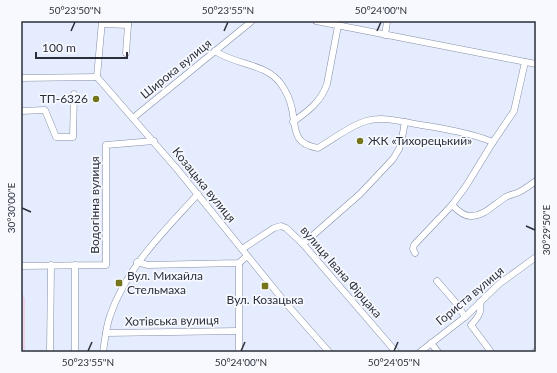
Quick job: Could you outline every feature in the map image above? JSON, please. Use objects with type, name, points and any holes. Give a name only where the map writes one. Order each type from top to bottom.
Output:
[{"type":"street","name":"Широка вулиця","points":[[133,118],[252,21]]},
{"type":"street","points":[[316,21],[536,64]]},
{"type":"street","points":[[21,78],[97,77],[102,22],[128,23],[126,53]]},
{"type":"street","points":[[385,35],[387,22]]},
{"type":"street","points":[[293,122],[313,107],[324,92],[338,26]]},
{"type":"street","points":[[215,51],[228,58],[265,71],[280,82],[288,95],[292,109],[293,122],[298,138],[305,144],[312,147],[318,148],[356,125],[367,121],[391,119],[467,133],[493,142]]},
{"type":"street","points":[[415,253],[413,249],[414,245],[452,205],[466,186],[514,111],[525,62]]},
{"type":"street","name":"Козацька вулиця","points":[[97,77],[154,141],[284,301],[329,352]]},
{"type":"street","points":[[21,111],[45,110],[56,137],[73,137],[74,94]]},
{"type":"street","points":[[303,244],[360,194],[393,159],[399,149],[405,122]]},
{"type":"street","name":"Водогінна вулиця","points":[[75,265],[106,265],[106,145],[154,141]]},
{"type":"street","points":[[452,205],[457,210],[465,214],[470,216],[475,215],[483,212],[506,197],[518,192],[536,181]]},
{"type":"street","points":[[103,352],[106,333],[115,302],[137,262],[198,194]]},
{"type":"street","name":"вулиця Івана Фірцака","points":[[242,249],[274,228],[281,226],[290,231],[303,244],[396,352]]},
{"type":"street","points":[[137,262],[148,265],[239,263],[247,256]]},
{"type":"street","name":"Гориста вулиця","points":[[420,352],[465,317],[499,284],[536,257]]},
{"type":"street","points":[[239,263],[239,352]]},
{"type":"street","points":[[50,352],[51,265]]},
{"type":"street","points":[[21,266],[75,265],[75,352]]},
{"type":"street","points":[[438,281],[457,304],[465,317]]},
{"type":"street","points":[[480,302],[480,312],[472,325],[492,352]]},
{"type":"street","name":"Хотівська вулиця","points":[[106,333],[238,331]]},
{"type":"street","points":[[431,343],[438,352]]},
{"type":"shaded area","points":[[21,290],[25,299],[25,352],[21,352]]},
{"type":"place","name":"ТП-6326","points":[[96,99]]},
{"type":"place","name":"ЖК «Тихорецький»","points":[[360,141]]},
{"type":"place","name":"Вул. Михайла Стельмаха","points":[[119,283]]},
{"type":"place","name":"Вул. Козацька","points":[[265,286]]}]
